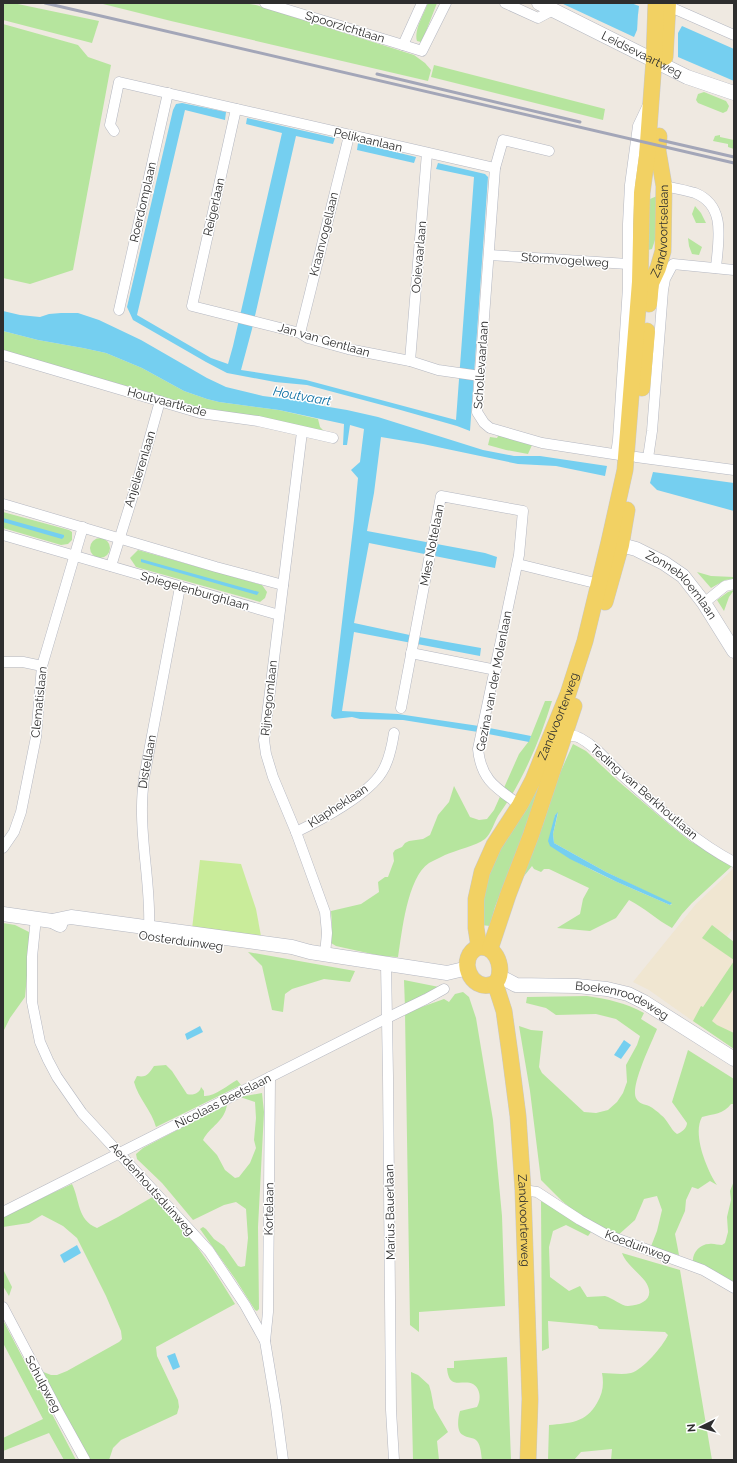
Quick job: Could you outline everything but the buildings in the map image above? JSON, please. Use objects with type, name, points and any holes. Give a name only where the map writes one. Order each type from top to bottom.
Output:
[{"type":"main road","name":"Zandvoortselaan","points":[[628,476],[632,456],[651,283],[658,268],[668,258],[664,186],[658,151],[659,62],[661,24],[664,4]]},
{"type":"main road","name":"Zandvoortselaan","points":[[632,456],[634,263],[647,156],[652,98],[659,62]]},
{"type":"main road","points":[[642,193],[649,185],[654,184],[664,186]]},
{"type":"main road","points":[[634,263],[657,258],[668,258]]},
{"type":"main road","name":"Zandvoorterweg","points":[[484,948],[523,858],[600,584],[615,543],[628,476]]},
{"type":"main road","name":"Zandvoorterweg","points":[[484,948],[476,928],[476,899],[482,872],[494,845],[558,737]]},
{"type":"main road","points":[[484,948],[499,961],[500,966],[497,979],[485,985],[476,983],[470,976],[467,963],[468,957],[473,950],[484,948]]},
{"type":"main road","name":"Zandvoorterweg","points":[[497,979],[504,1011],[518,1116],[523,1190],[530,1400],[528,1460]]},
{"type":"street","name":"Spoorzichtlaan","points":[[265,3],[422,51],[446,3]]},
{"type":"street","points":[[403,45],[422,3]]},
{"type":"street","points":[[505,3],[538,18],[553,10]]},
{"type":"street","name":"Leidsevaartweg","points":[[539,3],[687,77],[734,93]]},
{"type":"street","points":[[664,4],[734,35]]},
{"type":"street","name":"Pelikaanlaan","points":[[114,131],[110,125],[119,82],[349,136],[495,168]]},
{"type":"street","name":"Roerdomplaan","points":[[119,310],[168,93]]},
{"type":"street","name":"Zandvoortselaan","points":[[632,456],[618,440],[628,281],[634,263],[628,224],[630,185],[638,126],[652,98]]},
{"type":"street","name":"Reigerlaan","points":[[192,306],[236,109]]},
{"type":"street","name":"Kraanvogellaan","points":[[300,332],[349,136]]},
{"type":"street","points":[[495,168],[503,140],[549,151]]},
{"type":"street","name":"Ooievaarlaan","points":[[410,361],[427,153]]},
{"type":"street","name":"Schollevaarlaan","points":[[495,168],[478,376],[477,412],[484,423],[490,428],[542,443],[734,470]]},
{"type":"street","points":[[664,186],[695,194],[705,199],[714,210],[719,225],[716,268]]},
{"type":"street","name":"Stormvogelweg","points":[[489,255],[634,263]]},
{"type":"street","points":[[668,258],[716,268],[734,270]]},
{"type":"street","name":"Jan van Gentlaan","points":[[192,306],[300,332],[308,338],[348,349],[410,361],[438,370],[478,376]]},
{"type":"street","name":"Houtvaartkade","points":[[3,355],[200,413],[258,421],[333,438]]},
{"type":"street","name":"Anjelierenlaan","points":[[111,566],[139,476],[160,401]]},
{"type":"street","name":"Rijnegomlaan","points":[[302,432],[264,740],[266,754],[273,777],[296,832],[325,912],[327,933],[325,954]]},
{"type":"street","name":"Mies Noltelaan","points":[[401,708],[441,496],[522,511]]},
{"type":"street","points":[[3,504],[216,567],[283,585]]},
{"type":"street","name":"Gezina van der Molenlaan","points":[[518,803],[491,783],[482,770],[478,749],[518,564],[522,511]]},
{"type":"street","name":"Clematislaan","points":[[3,848],[14,832],[21,812],[36,738],[42,666],[83,527]]},
{"type":"street","points":[[3,535],[75,556]]},
{"type":"street","name":"Zonnebloemlaan","points":[[615,543],[636,549],[664,563],[683,576],[704,602],[734,651]]},
{"type":"street","name":"Spiegelenburghlaan","points":[[75,556],[279,615]]},
{"type":"street","points":[[518,564],[600,584]]},
{"type":"street","points":[[704,602],[725,586],[734,584]]},
{"type":"street","name":"Distellaan","points":[[147,933],[150,908],[142,806],[144,778],[180,587]]},
{"type":"street","points":[[412,649],[496,670]]},
{"type":"street","points":[[3,662],[23,662],[42,666]]},
{"type":"street","name":"Klapheklaan","points":[[296,832],[323,819],[366,790],[382,772],[390,753],[394,733]]},
{"type":"street","name":"Teding van Berkhoutlaan","points":[[558,737],[573,735],[581,738],[602,754],[685,831],[734,862]]},
{"type":"street","name":"Oosterduinweg","points":[[3,914],[52,921],[71,917],[147,933],[292,947],[310,952],[447,973],[468,968]]},
{"type":"street","name":"Aerdenhoutsduinweg","points":[[36,918],[32,957],[32,995],[35,1023],[40,1042],[48,1060],[57,1077],[82,1113],[209,1251],[245,1305],[265,1340],[283,1460]]},
{"type":"street","name":"Marius Bauerlaan","points":[[386,964],[391,1410],[394,1460]]},
{"type":"street","name":"Boekenroodeweg","points":[[497,979],[516,985],[577,986],[607,989],[628,994],[644,1002],[734,1059]]},
{"type":"street","name":"Nicolaas Beetslaan","points":[[3,1212],[387,1018],[426,1000],[444,989]]},
{"type":"street","name":"Kortelaan","points":[[265,1340],[268,1312],[270,1077]]},
{"type":"street","name":"Koeduinweg","points":[[523,1190],[537,1192],[606,1235],[703,1270],[734,1288]]},
{"type":"street","name":"Schulpweg","points":[[3,1307],[85,1460]]},
{"type":"shaded area","points":[[734,868],[734,928],[723,941],[734,952],[734,971],[697,1024],[649,990],[633,982],[696,904]]},
{"type":"shaded area","points":[[734,974],[734,1047],[699,1025]]},
{"type":"green space","points":[[3,3],[13,3],[99,21],[92,43],[3,20]]},
{"type":"green space","points":[[99,3],[243,3],[256,5],[414,55],[425,63],[431,70],[428,81]]},
{"type":"green space","points":[[428,3],[437,3],[421,42],[417,41],[416,36]]},
{"type":"green space","points":[[3,24],[78,45],[88,57],[111,65],[73,270],[30,284],[3,278]]},
{"type":"green space","points":[[434,65],[605,109],[603,120],[431,77]]},
{"type":"green space","points":[[704,92],[726,101],[729,106],[727,111],[723,113],[698,103],[696,100],[698,94]]},
{"type":"green space","points":[[720,135],[720,137],[734,140],[734,149],[728,147],[728,144],[713,141],[715,136]]},
{"type":"green space","points":[[657,196],[656,237],[652,249],[648,250],[650,199]]},
{"type":"green space","points":[[695,206],[701,213],[706,223],[696,223],[692,214]]},
{"type":"green space","points":[[688,238],[702,247],[699,255],[692,254]]},
{"type":"green space","points":[[3,331],[38,340],[106,353],[142,368],[184,391],[207,399],[279,410],[318,419],[320,427],[325,432],[195,407],[155,394],[3,352]]},
{"type":"green space","points":[[499,434],[532,445],[528,454],[488,445],[490,437],[497,438]]},
{"type":"green space","points":[[3,512],[69,530],[72,532],[72,540],[68,544],[61,545],[3,528]]},
{"type":"green space","points":[[100,538],[107,541],[110,548],[107,555],[100,558],[93,555],[90,548],[93,541]]},
{"type":"green space","points":[[138,550],[262,585],[267,592],[265,598],[260,602],[136,567],[130,558]]},
{"type":"green space","points":[[697,572],[711,576],[734,577],[734,579],[725,580],[711,588]]},
{"type":"green space","points":[[734,590],[729,597],[724,611],[717,600],[728,592]]},
{"type":"green space","points":[[545,701],[552,701],[534,751],[517,787],[498,816],[489,834],[485,839],[476,844],[450,853],[429,863],[415,880],[407,906],[398,957],[381,956],[336,946],[331,943],[331,911],[361,904],[379,892],[378,882],[385,877],[388,877],[394,861],[393,853],[395,850],[402,847],[409,841],[423,839],[430,835],[438,815],[449,802],[454,786],[470,817],[479,820],[487,819],[494,810],[519,754],[529,741]]},
{"type":"green space","points":[[573,744],[586,751],[618,781],[690,841],[732,866],[692,903],[672,928],[629,900],[616,918],[590,931],[557,928],[580,914],[583,899],[589,888],[549,869],[544,869],[541,872],[534,869],[532,866],[521,880],[541,830],[560,773]],"holes":[[[558,813],[553,834],[554,843],[606,872],[672,904],[670,905],[609,878],[579,863],[551,846],[555,815]]]},
{"type":"green space","points":[[550,767],[495,907],[490,926],[481,925],[486,870]]},
{"type":"green space","points":[[200,860],[241,864],[256,909],[261,936],[192,929]]},
{"type":"green space","points":[[3,923],[15,925],[31,933],[25,997],[10,1018],[3,1032]]},
{"type":"green space","points":[[712,925],[734,942],[734,960],[702,938]]},
{"type":"green space","points":[[248,952],[355,971],[350,982],[324,979],[292,989],[285,994],[283,1012],[272,1010],[262,966]]},
{"type":"green space","points":[[734,961],[734,988],[712,1021],[734,1033],[734,1049],[693,1021],[701,1006],[703,1007]]},
{"type":"green space","points":[[404,980],[439,987],[405,1008]]},
{"type":"green space","points":[[463,992],[469,997],[476,1018],[493,1120],[502,1216],[505,1306],[419,1312],[419,1332],[410,1325],[405,1013],[444,999],[449,1002],[455,994]]},
{"type":"green space","points":[[587,996],[617,1002],[644,1013],[641,1019],[657,1029],[639,1074],[635,1092],[636,1098],[640,1103],[651,1107],[665,1119],[677,1134],[684,1130],[687,1123],[672,1102],[688,1050],[734,1079],[734,1104],[731,1104],[722,1112],[702,1117],[699,1124],[702,1152],[717,1185],[710,1181],[698,1189],[692,1187],[686,1200],[685,1211],[675,1234],[679,1255],[650,1249],[657,1231],[662,1210],[657,1196],[644,1199],[635,1220],[616,1237],[584,1219],[562,1201],[541,1180],[530,1091],[519,1026],[531,1030],[543,1031],[539,1067],[542,1073],[584,1112],[596,1113],[608,1110],[617,1102],[623,1093],[627,1082],[626,1065],[637,1045],[640,1036],[616,1019],[596,1014],[556,1015],[546,1008],[526,1003],[527,997]]},
{"type":"green space","points":[[166,1065],[172,1071],[187,1094],[196,1094],[201,1087],[204,1091],[204,1096],[212,1095],[237,1080],[241,1085],[156,1127],[134,1082],[137,1076],[145,1076],[154,1066]]},
{"type":"green space","points":[[262,1093],[264,1112],[258,1227],[259,1309],[257,1311],[200,1229],[203,1227],[206,1229],[214,1239],[224,1246],[238,1266],[245,1266],[248,1238],[246,1209],[236,1202],[224,1205],[193,1220],[162,1183],[137,1159],[136,1154],[143,1148],[227,1104],[226,1110],[220,1120],[203,1140],[217,1155],[225,1170],[235,1178],[239,1177],[250,1163],[256,1148],[254,1140],[256,1118],[255,1102],[240,1097]]},
{"type":"green space","points":[[734,1181],[734,1285],[693,1262],[693,1259],[695,1252],[706,1244],[722,1245],[725,1243],[728,1232],[727,1217],[731,1200],[730,1191]]},
{"type":"green space","points":[[72,1184],[82,1215],[97,1228],[156,1195],[191,1238],[235,1304],[156,1347],[157,1356],[178,1400],[179,1407],[177,1414],[121,1440],[113,1448],[109,1460],[88,1460],[41,1371],[51,1375],[57,1375],[67,1371],[122,1339],[121,1331],[106,1296],[77,1238],[63,1226],[42,1215],[29,1223],[3,1227],[3,1216]]},
{"type":"green space","points":[[541,1201],[591,1232],[588,1236],[566,1225],[553,1231],[549,1247],[550,1277],[569,1291],[580,1286],[587,1297],[605,1296],[628,1306],[643,1302],[649,1296],[648,1287],[645,1281],[626,1261],[622,1253],[680,1270],[712,1460],[611,1460],[612,1449],[581,1452],[574,1460],[548,1460],[549,1425],[577,1421],[588,1415],[593,1410],[601,1396],[603,1385],[602,1373],[624,1374],[636,1371],[647,1363],[668,1335],[665,1332],[599,1329],[597,1326],[592,1325],[548,1321],[549,1348],[542,1351]]},
{"type":"green space","points":[[3,1269],[12,1287],[9,1296],[3,1286]]},
{"type":"green space","points":[[3,1320],[76,1460],[64,1460],[49,1433],[3,1451],[3,1438],[43,1419],[3,1343]]},
{"type":"green space","points":[[507,1357],[511,1460],[482,1460],[477,1441],[461,1433],[459,1431],[458,1424],[460,1411],[477,1407],[480,1398],[478,1389],[473,1384],[457,1383],[450,1380],[447,1368],[454,1368],[454,1361]]},
{"type":"green space","points":[[411,1372],[418,1375],[429,1385],[434,1408],[448,1432],[437,1441],[439,1460],[413,1460]]},
{"type":"water","points":[[561,3],[631,3],[639,6],[638,15],[678,33],[682,26],[734,49],[734,81],[678,57],[678,49],[637,30],[634,37]]},
{"type":"water","points":[[182,103],[226,112],[225,120],[185,110],[137,315],[211,358],[228,364],[282,133],[246,124],[247,118],[335,138],[333,144],[296,136],[252,329],[241,370],[306,380],[456,420],[474,177],[436,169],[438,163],[485,174],[488,177],[470,431],[397,409],[307,385],[275,382],[227,373],[133,320],[127,307],[173,110],[176,104]]},
{"type":"water","points":[[358,143],[416,157],[414,163],[357,150]]},
{"type":"water","points":[[3,311],[20,315],[40,317],[49,314],[78,313],[99,320],[141,340],[207,378],[226,387],[263,396],[298,399],[323,406],[378,417],[483,450],[514,456],[540,456],[607,466],[605,476],[556,466],[518,464],[423,444],[381,437],[374,493],[367,531],[485,553],[497,557],[495,568],[369,543],[354,623],[481,648],[480,656],[354,632],[342,711],[398,714],[479,726],[531,736],[529,742],[403,720],[360,719],[352,717],[334,719],[331,716],[358,478],[351,470],[360,462],[364,429],[350,425],[347,445],[343,445],[344,424],[279,410],[207,399],[184,391],[142,368],[106,353],[38,340],[3,331]]},
{"type":"water","points":[[653,472],[734,483],[734,511],[657,490],[650,483]]},
{"type":"water","points":[[3,518],[64,535],[64,537],[62,539],[3,522]]},
{"type":"water","points":[[141,559],[259,592],[257,595],[141,562]]},
{"type":"water","points":[[558,812],[553,834],[554,843],[606,872],[672,903],[670,905],[617,882],[570,859],[550,846],[548,841],[555,815]]},
{"type":"water","points":[[200,1026],[203,1032],[187,1040],[185,1034]]},
{"type":"water","points":[[624,1040],[631,1045],[621,1059],[614,1055]]},
{"type":"water","points":[[77,1245],[81,1253],[64,1263],[60,1255]]},
{"type":"water","points":[[175,1353],[180,1367],[173,1370],[167,1356]]},
{"type":"pier","points":[[638,14],[678,32],[678,50],[637,31]]},
{"type":"railway","points":[[45,3],[734,163]]},
{"type":"railway","points":[[377,74],[580,122]]},
{"type":"railway","points":[[660,140],[734,157]]},
{"type":"water label","name":"Houtvaart","points":[[302,396]]}]
